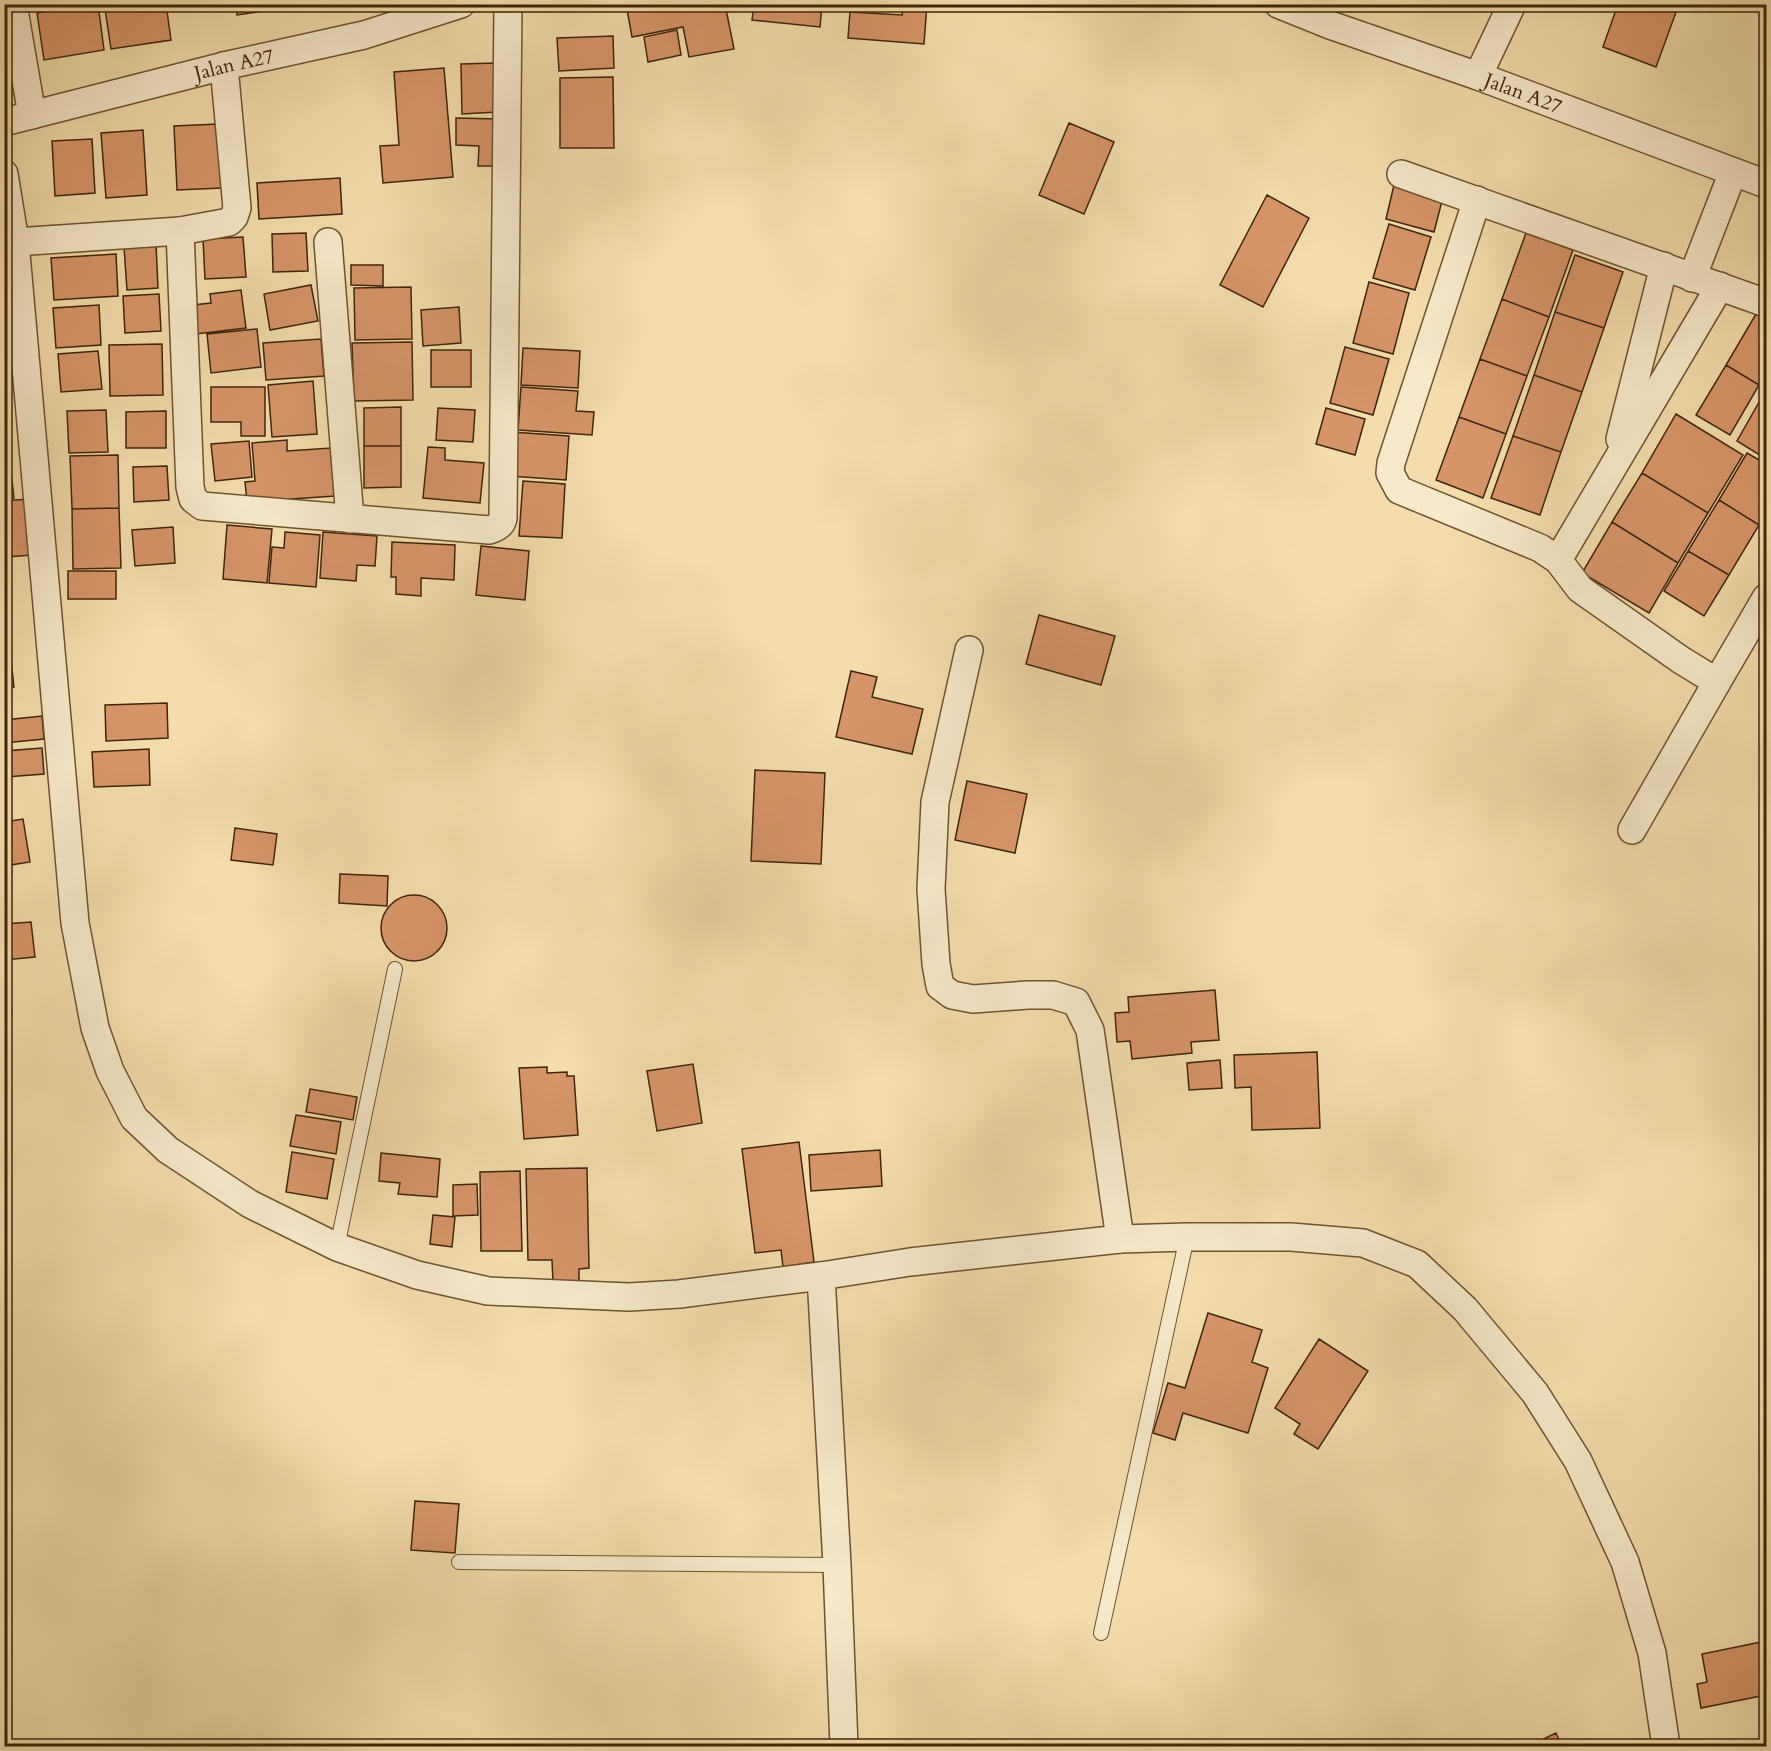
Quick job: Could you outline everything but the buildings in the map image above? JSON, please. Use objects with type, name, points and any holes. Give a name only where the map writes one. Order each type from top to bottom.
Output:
[{"type":"street","points":[[13,4],[33,115]]},
{"type":"street","name":"Jalan A27","points":[[4,122],[224,66],[364,35],[461,4]]},
{"type":"street","points":[[180,231],[190,487],[193,499],[202,506],[489,530],[495,528],[502,522],[508,4]]},
{"type":"street","name":"Jalan A27","points":[[1278,4],[1335,15],[1478,76],[1767,184]]},
{"type":"street","points":[[1478,76],[1512,4]]},
{"type":"street","points":[[15,242],[180,231],[229,222],[234,217],[237,208],[224,66]]},
{"type":"street","points":[[1692,278],[1733,172]]},
{"type":"street","points":[[4,174],[15,242],[75,923],[95,1028],[110,1071],[134,1118],[168,1150],[250,1204],[337,1246],[417,1275],[488,1291],[629,1297],[679,1294],[910,1262],[1120,1239],[1187,1237],[1291,1237],[1363,1243],[1417,1264],[1465,1309],[1535,1393],[1578,1461],[1625,1562],[1652,1653],[1666,1746]]},
{"type":"street","points":[[1401,174],[1767,303]]},
{"type":"street","points":[[1477,200],[1391,463],[1390,473],[1399,490],[1540,548],[1558,560],[1580,589],[1681,660],[1717,682]]},
{"type":"street","points":[[328,242],[350,519]]},
{"type":"street","points":[[1612,469],[1664,266]]},
{"type":"street","points":[[1558,560],[1720,286]]},
{"type":"street","points":[[1632,830],[1767,598]]},
{"type":"street","points":[[969,650],[935,802],[932,889],[936,964],[940,986],[952,995],[972,999],[1053,995],[1076,1002],[1090,1030],[1120,1239]]},
{"type":"street","points":[[821,1276],[837,1564],[844,1746]]},
{"type":"lane","points":[[337,1246],[395,969]]},
{"type":"lane","points":[[1101,1633],[1187,1237]]},
{"type":"lane","points":[[459,1562],[837,1564]]}]
